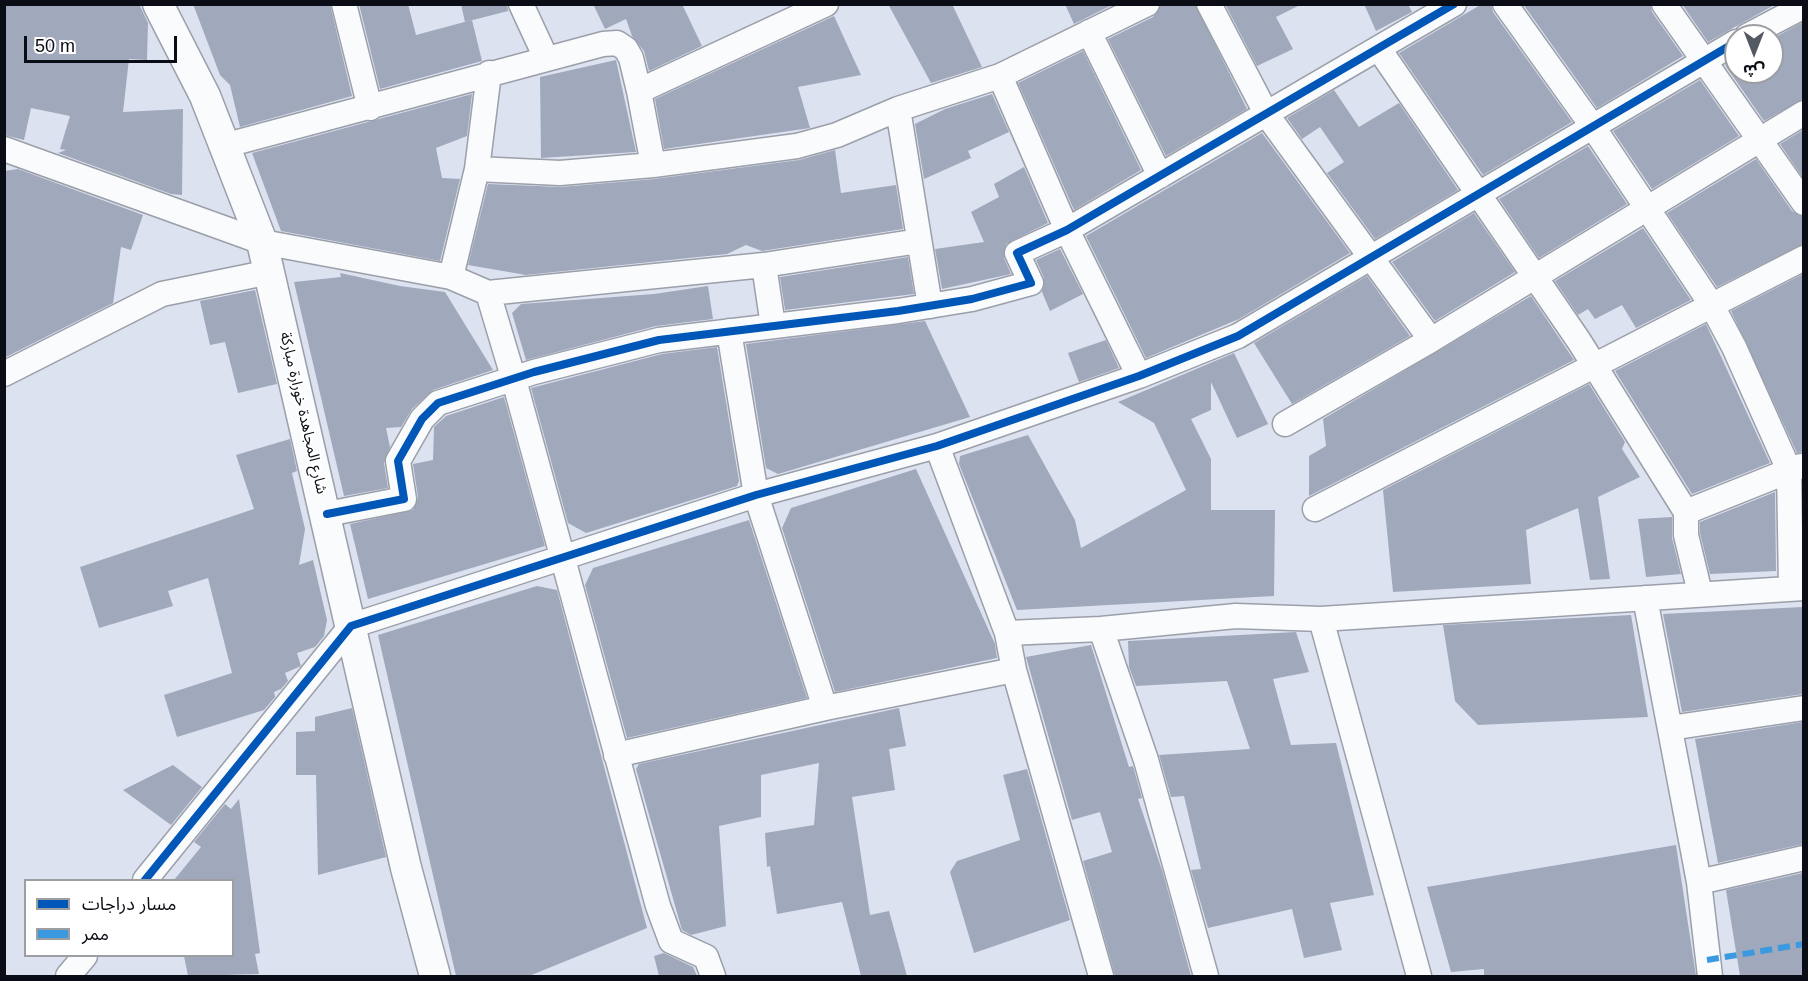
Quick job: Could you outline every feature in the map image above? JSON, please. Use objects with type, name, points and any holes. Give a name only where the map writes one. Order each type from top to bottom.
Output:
[{"type":"street","name":"شارع المجاهدة خورارة مباركة","points":[[158,4],[206,96],[223,146],[262,242],[327,514],[406,867],[435,976]]},
{"type":"street","points":[[345,4],[370,108]]},
{"type":"street","points":[[639,91],[826,4]]},
{"type":"street","points":[[477,169],[561,173],[653,165],[797,146],[837,135],[898,109],[1000,76],[1147,4]]},
{"type":"street","points":[[1209,4],[1266,114],[1431,340]]},
{"type":"street","points":[[327,514],[404,499],[398,460],[422,419],[438,403],[659,340],[930,306],[972,299],[1031,283],[1017,253],[1067,230],[1379,49],[1423,12],[1454,4]]},
{"type":"street","points":[[1007,633],[1101,629],[1236,616],[1321,619],[1797,588],[1796,468],[1711,304],[1593,128],[1505,4]]},
{"type":"street","points":[[1664,4],[1803,203]]},
{"type":"street","points":[[524,5],[546,58]]},
{"type":"street","points":[[1769,24],[1803,6]]},
{"type":"street","points":[[1089,32],[1160,176]]},
{"type":"street","points":[[223,146],[370,108],[546,58],[617,43],[626,49],[631,58],[653,165]]},
{"type":"street","points":[[146,879],[351,626],[756,495],[937,446],[1139,376],[1238,336],[1593,128],[1724,48]]},
{"type":"street","points":[[1379,49],[1627,415],[1686,512],[1686,536],[1700,593]]},
{"type":"street","points":[[451,277],[477,169],[489,73]]},
{"type":"street","points":[[1000,76],[1067,230],[1139,376]]},
{"type":"street","points":[[898,109],[930,306]]},
{"type":"street","points":[[1285,424],[1431,340],[1803,113]]},
{"type":"street","points":[[4,149],[262,242],[451,277],[488,293],[764,265],[919,240]]},
{"type":"street","points":[[1315,508],[1803,258]]},
{"type":"street","points":[[764,265],[773,326]]},
{"type":"street","points":[[4,374],[162,294],[270,272]]},
{"type":"street","points":[[488,293],[514,380],[658,906],[671,941],[706,957],[713,976]]},
{"type":"street","points":[[729,331],[756,495],[825,708]]},
{"type":"street","points":[[937,446],[1007,633],[1014,670],[1101,976]]},
{"type":"street","points":[[1686,512],[1796,468]]},
{"type":"street","points":[[1645,598],[1699,882],[1710,976]]},
{"type":"street","points":[[1321,619],[1419,976]]},
{"type":"street","points":[[1101,629],[1146,760],[1206,976]]},
{"type":"street","points":[[616,755],[825,708],[1014,670]]},
{"type":"street","points":[[1670,728],[1803,708]]},
{"type":"street","points":[[1699,882],[1803,858]]},
{"type":"street","points":[[68,976],[84,957]]},
{"type":"building","points":[[4,4],[139,4],[148,23],[147,60],[129,59],[123,112],[183,109],[182,195],[171,194],[58,153],[66,150],[60,149],[70,116],[31,108],[24,140],[4,135]]},
{"type":"building","points":[[193,4],[330,4],[352,96],[240,127],[230,85],[220,75]]},
{"type":"building","points":[[359,4],[408,4],[416,35],[472,20],[482,61],[380,89]]},
{"type":"building","points":[[461,4],[507,4],[508,11],[465,22]]},
{"type":"building","points":[[593,4],[682,4],[702,46],[649,71],[644,51],[632,36],[626,19],[605,29]]},
{"type":"building","points":[[888,4],[952,4],[982,67],[931,83]]},
{"type":"building","points":[[1065,4],[1114,4],[1074,24]]},
{"type":"building","points":[[1161,4],[1195,4],[1247,109],[1166,156],[1108,39],[1153,17]]},
{"type":"building","points":[[1225,4],[1302,4],[1276,17],[1293,49],[1257,66]]},
{"type":"building","points":[[1364,4],[1408,4],[1412,12],[1376,31]]},
{"type":"building","points":[[1482,4],[1491,4],[1493,12],[1572,122],[1483,175],[1399,53]]},
{"type":"building","points":[[1523,4],[1650,4],[1652,12],[1683,56],[1597,108]]},
{"type":"building","points":[[1682,4],[1776,4],[1740,24],[1724,24],[1724,33],[1708,42]]},
{"type":"building","points":[[834,16],[861,75],[798,87],[810,128],[664,149],[655,99]]},
{"type":"building","points":[[1803,22],[1803,99],[1764,121],[1738,84],[1784,84],[1784,32]]},
{"type":"building","points":[[1083,51],[1141,170],[1074,210],[1018,83]]},
{"type":"building","points":[[616,60],[636,152],[541,158],[540,77]]},
{"type":"building","points":[[1700,80],[1739,136],[1652,189],[1613,131]]},
{"type":"building","points":[[1334,90],[1359,127],[1399,103],[1458,190],[1375,239],[1327,173],[1344,162],[1320,127],[1302,139],[1287,118]]},
{"type":"building","points":[[472,94],[467,136],[436,148],[442,178],[460,179],[440,261],[281,231],[252,153]]},
{"type":"building","points":[[992,94],[1009,132],[968,151],[971,158],[924,179],[915,124],[945,109]]},
{"type":"building","points":[[1803,130],[1803,178],[1780,144]]},
{"type":"building","points":[[1262,133],[1350,253],[1239,319],[1146,358],[1086,236]]},
{"type":"building","points":[[1588,146],[1627,204],[1539,258],[1499,199]]},
{"type":"building","points":[[835,150],[841,193],[896,185],[903,229],[762,251],[746,245],[727,254],[526,275],[468,265],[488,184],[561,187],[654,179],[799,160]]},
{"type":"building","points":[[1756,159],[1792,211],[1803,217],[1803,244],[1717,287],[1667,213]]},
{"type":"building","points":[[1024,167],[1048,223],[1006,244],[1004,258],[1011,274],[942,289],[935,249],[984,242],[971,212],[999,197],[994,184]]},
{"type":"building","points":[[18,169],[143,215],[131,250],[121,247],[113,303],[4,358],[4,171]]},
{"type":"building","points":[[1474,213],[1515,272],[1435,321],[1392,262]]},
{"type":"building","points":[[1643,228],[1691,300],[1636,328],[1622,305],[1595,319],[1588,309],[1578,315],[1555,281]]},
{"type":"building","points":[[1060,249],[1083,294],[1050,311],[1042,292],[1044,278],[1036,260]]},
{"type":"building","points":[[908,257],[914,294],[785,310],[780,277]]},
{"type":"building","points":[[340,273],[400,286],[445,292],[493,370],[433,390],[412,409],[401,427],[386,428],[390,447],[384,463],[388,488],[344,496],[294,282],[341,277]]},
{"type":"building","points":[[1803,274],[1803,452],[1797,453],[1731,311]]},
{"type":"building","points":[[1367,276],[1410,336],[1292,404],[1254,343]]},
{"type":"building","points":[[708,286],[713,319],[656,326],[526,360],[512,313],[521,304],[654,294]]},
{"type":"building","points":[[255,290],[277,384],[238,393],[225,342],[210,345],[200,301]]},
{"type":"building","points":[[1531,296],[1574,360],[1309,496],[1309,456],[1326,446],[1323,419]]},
{"type":"building","points":[[925,321],[970,417],[778,474],[766,468],[746,344]]},
{"type":"building","points":[[1706,324],[1770,463],[1692,494],[1615,371]]},
{"type":"building","points":[[1106,340],[1119,368],[1079,382],[1068,353]]},
{"type":"building","points":[[717,347],[739,481],[737,486],[586,533],[568,523],[531,388],[662,354]]},
{"type":"building","points":[[1234,353],[1268,424],[1237,438],[1211,382],[1211,410],[1191,419],[1211,459],[1211,510],[1275,510],[1274,596],[1017,610],[959,464],[960,456],[1028,435],[1075,520],[1081,548],[1186,490],[1154,423],[1118,402]]},
{"type":"building","points":[[1589,384],[1625,442],[1622,449],[1640,477],[1598,497],[1610,579],[1590,580],[1578,508],[1526,530],[1531,584],[1393,592],[1383,490]]},
{"type":"building","points":[[504,397],[545,546],[368,599],[350,524],[413,510],[418,497],[413,464],[433,460],[434,427],[446,416]]},
{"type":"building","points":[[290,439],[297,471],[292,473],[305,529],[299,565],[313,560],[327,620],[324,636],[315,647],[297,653],[301,666],[285,673],[288,681],[281,689],[274,692],[275,697],[264,710],[177,737],[164,695],[232,673],[208,578],[168,591],[173,606],[99,628],[80,567],[254,509],[236,455]]},
{"type":"building","points":[[916,469],[995,644],[997,658],[835,692],[782,528],[791,508]]},
{"type":"building","points":[[1775,492],[1776,571],[1710,574],[1700,533],[1700,522]]},
{"type":"building","points":[[1672,517],[1672,538],[1681,574],[1646,577],[1638,519]]},
{"type":"building","points":[[749,520],[807,698],[627,738],[585,585],[593,568]]},
{"type":"building","points":[[537,586],[557,590],[647,928],[529,976],[456,976],[378,635]]},
{"type":"building","points":[[1803,607],[1803,694],[1682,712],[1663,614]]},
{"type":"building","points":[[1631,615],[1648,717],[1478,725],[1455,701],[1443,625]]},
{"type":"building","points":[[1296,632],[1309,672],[1273,679],[1291,745],[1336,743],[1374,895],[1330,903],[1342,950],[1304,958],[1292,909],[1208,928],[1191,870],[1201,869],[1184,796],[1171,797],[1159,755],[1250,749],[1227,681],[1136,686],[1129,667],[1128,641]]},
{"type":"building","points":[[1091,645],[1129,767],[1133,766],[1142,798],[1138,799],[1163,873],[1191,976],[1115,976],[1083,861],[1112,852],[1100,812],[1072,820],[1026,657]]},
{"type":"building","points":[[352,708],[386,857],[318,875],[316,775],[296,775],[296,732],[315,731],[315,717]]},
{"type":"building","points":[[899,708],[906,746],[889,749],[895,790],[852,797],[870,915],[889,911],[907,976],[861,976],[842,902],[777,914],[770,866],[767,867],[765,833],[814,825],[819,763],[761,775],[761,817],[719,826],[726,926],[691,935],[682,930],[636,769],[639,764]]},
{"type":"building","points":[[1803,722],[1803,844],[1718,863],[1695,739]]},
{"type":"building","points":[[173,765],[202,787],[171,825],[123,790]]},
{"type":"building","points":[[1027,769],[1070,920],[974,953],[950,872],[957,861],[1020,840],[1003,775]]},
{"type":"building","points":[[239,799],[260,953],[255,954],[259,974],[188,976],[184,957],[234,957],[234,879],[175,879],[201,847],[194,842],[225,804],[231,809]]},
{"type":"building","points":[[1676,845],[1696,976],[1484,976],[1484,969],[1451,972],[1427,887]]},
{"type":"building","points":[[1803,873],[1803,976],[1740,976],[1726,890]]},
{"type":"building","points":[[664,953],[693,967],[697,976],[659,976],[654,956]]},
{"type":"marked path","points":[[1707,960],[1804,944]]},
{"type":"cycle path","points":[[327,514],[404,499],[398,461],[422,419],[438,403],[534,372],[659,340],[898,311],[972,299],[1031,283],[1017,253],[1067,230],[1454,4]]},
{"type":"cycle path","points":[[146,879],[351,626],[756,495],[937,446],[1139,376],[1238,336],[1724,49]]}]
